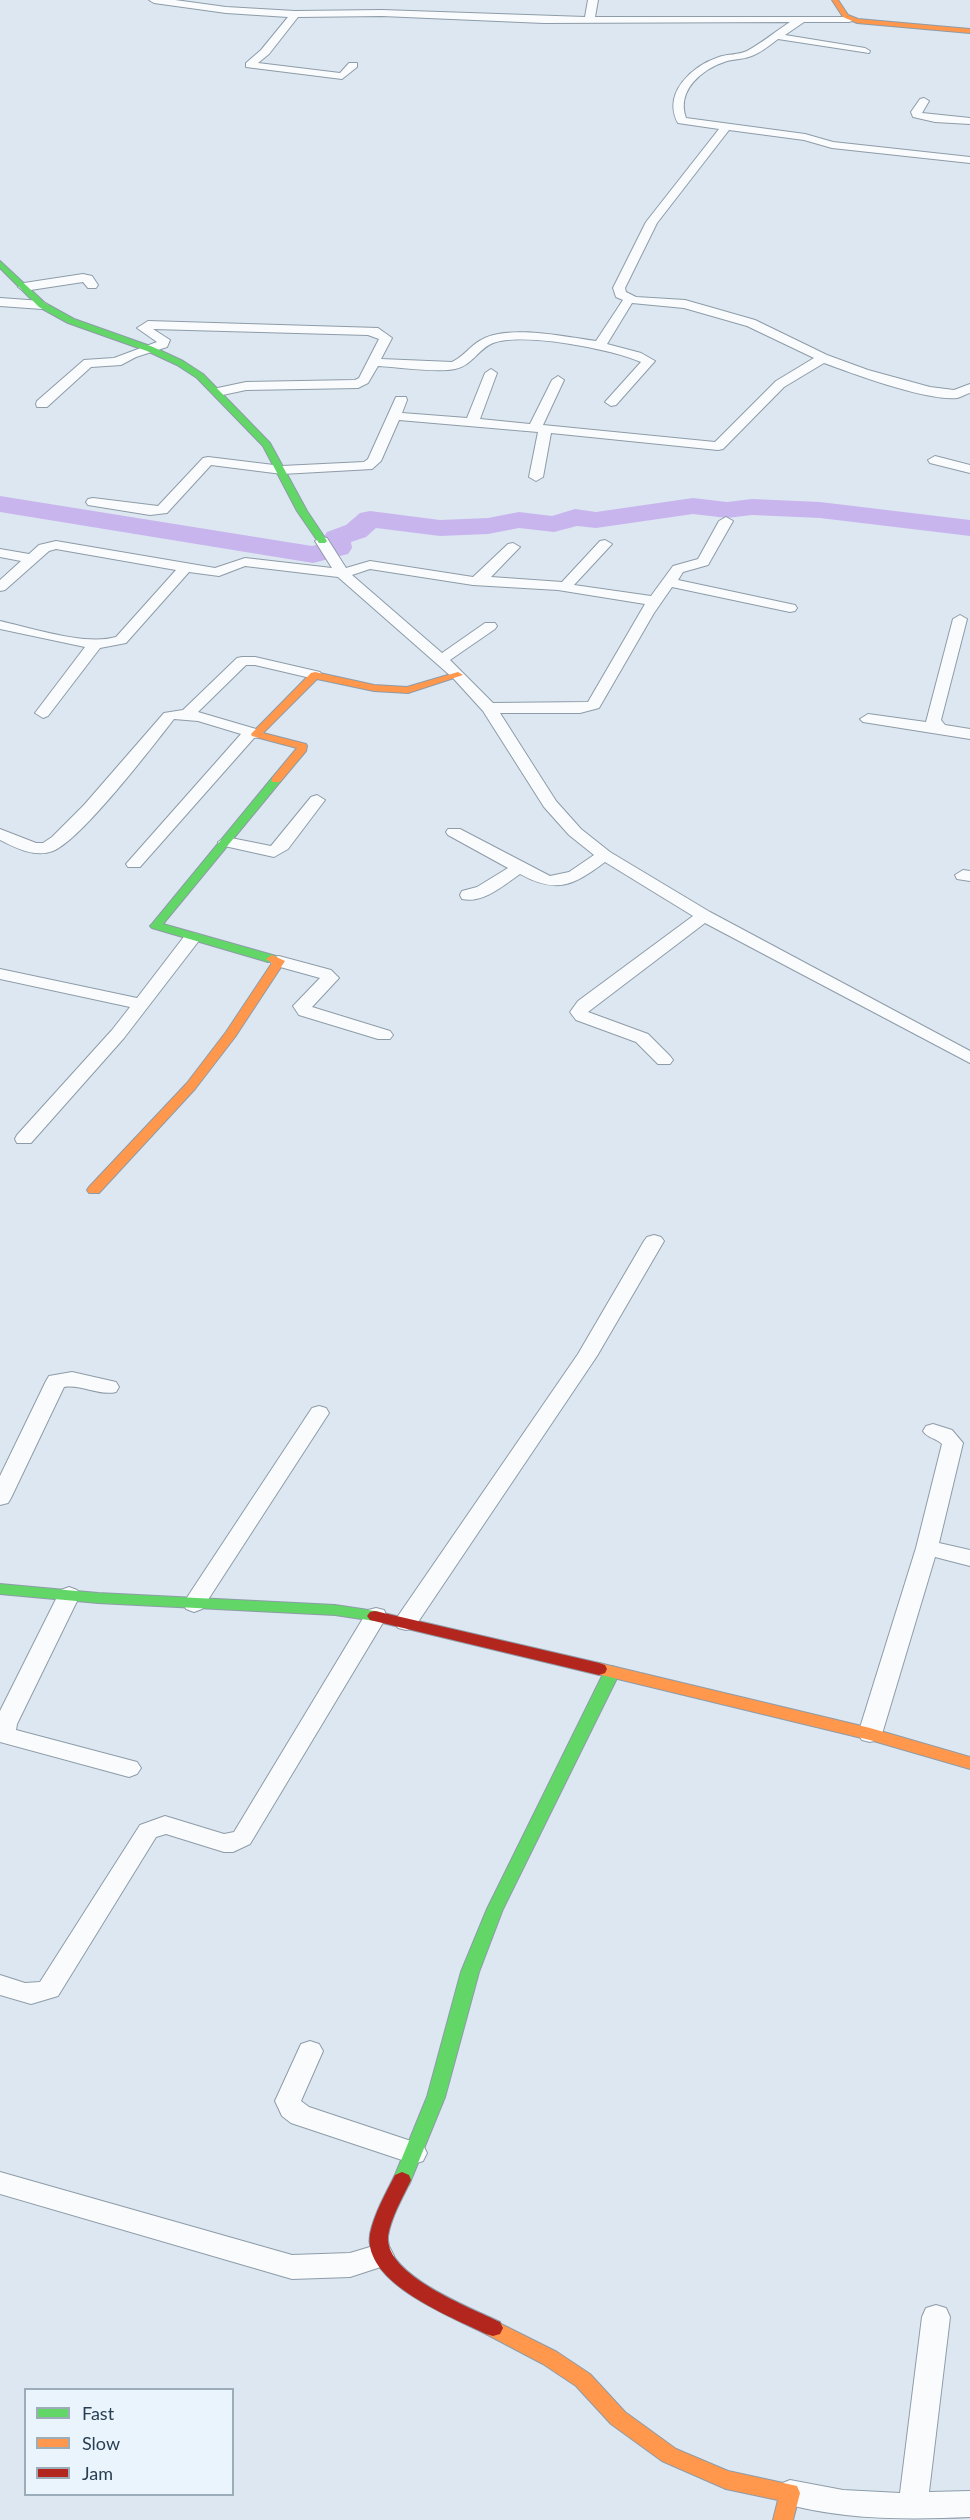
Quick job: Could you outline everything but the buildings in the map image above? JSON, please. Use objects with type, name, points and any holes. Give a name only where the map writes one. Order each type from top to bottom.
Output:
[{"type":"street","points":[[153,0],[183,6],[264,13],[589,20],[849,19],[970,31]]},
{"type":"street","points":[[264,13],[275,0]]},
{"type":"street","points":[[589,20],[593,0]]},
{"type":"street","points":[[836,0],[849,19]]},
{"type":"street","points":[[295,14],[265,52],[250,65],[339,76],[345,75],[353,65]]},
{"type":"street","points":[[802,19],[751,52],[715,63],[696,75],[679,93],[678,104],[682,121],[810,137],[832,145],[970,160]]},
{"type":"street","points":[[775,36],[865,51]]},
{"type":"street","points":[[924,101],[916,112],[918,115],[935,119],[970,121]]},
{"type":"street","points":[[725,128],[652,222],[619,288],[620,294],[629,299],[685,304],[752,323],[823,358],[864,373],[929,391],[948,394],[970,388]]},
{"type":"street","points":[[0,263],[42,305],[71,321],[150,349],[180,363],[218,392],[267,445],[302,511],[342,573],[458,675],[489,708],[550,804],[575,832],[604,855],[704,916],[970,1058]]},
{"type":"street","points":[[24,287],[83,278],[88,279],[92,285]]},
{"type":"street","points":[[599,346],[629,299]]},
{"type":"street","points":[[0,302],[42,305]]},
{"type":"street","points":[[42,404],[88,363],[117,362],[166,341],[145,329],[144,326],[148,325],[368,331],[378,332],[386,338],[364,380],[358,384],[246,386],[218,392]]},
{"type":"street","points":[[374,362],[453,366],[463,362],[481,344],[502,337],[599,346],[623,350],[649,361],[611,402]]},
{"type":"street","points":[[394,416],[540,428],[718,447],[780,384],[823,358]]},
{"type":"street","points":[[472,422],[491,373]]},
{"type":"street","points":[[536,477],[540,428],[558,380]]},
{"type":"street","points":[[93,502],[150,511],[162,510],[208,462],[282,470],[371,464],[401,400]]},
{"type":"street","points":[[935,460],[970,469]]},
{"type":"street","points":[[489,708],[580,708],[594,705],[655,601],[681,567],[703,562],[726,521]]},
{"type":"street","points":[[564,586],[605,544]]},
{"type":"street","points":[[0,587],[44,548],[63,546],[221,572],[232,564],[244,562],[342,573],[370,566],[464,581],[564,586],[572,591],[655,601]]},
{"type":"street","points":[[480,580],[513,547]]},
{"type":"street","points":[[0,553],[32,559]]},
{"type":"street","points":[[0,625],[95,644],[114,644],[121,640],[186,567]]},
{"type":"street","points":[[669,582],[790,608]]},
{"type":"street","points":[[941,729],[935,726],[933,720],[960,619]]},
{"type":"street","points":[[441,660],[490,626]]},
{"type":"street","points":[[43,712],[95,644]]},
{"type":"street","points":[[187,714],[242,661],[255,661],[393,690],[420,688],[458,675]]},
{"type":"street","points":[[134,864],[254,733],[315,675]]},
{"type":"street","points":[[0,834],[37,848],[52,846],[109,786],[169,716],[174,714],[187,714],[302,746],[302,749],[226,842],[156,923],[159,928],[192,938],[325,974],[330,978],[304,1003],[302,1006],[305,1011],[384,1035]]},
{"type":"street","points":[[868,719],[970,734]]},
{"type":"street","points":[[226,842],[274,852],[282,846],[317,800]]},
{"type":"street","points":[[454,832],[541,879],[556,883],[570,879],[604,855]]},
{"type":"street","points":[[468,895],[483,891],[520,867]]},
{"type":"street","points":[[664,1060],[642,1038],[582,1016],[579,1012],[584,1005],[704,916]]},
{"type":"street","points":[[24,1140],[142,1004],[192,938]]},
{"type":"street","points":[[94,1190],[177,1102],[214,1058],[243,1020],[279,961]]},
{"type":"street","points":[[0,974],[142,1004]]},
{"type":"street","points":[[406,1622],[587,1356],[654,1241]]},
{"type":"street","points":[[0,1498],[56,1381],[72,1378],[109,1387]]},
{"type":"street","points":[[194,1604],[319,1413]]},
{"type":"street","points":[[870,1734],[927,1548],[952,1443],[951,1439],[945,1435],[933,1431]]},
{"type":"street","points":[[927,1548],[970,1558]]},
{"type":"street","points":[[0,1589],[194,1604],[335,1610],[376,1616],[870,1734],[970,1763]]},
{"type":"street","points":[[69,1595],[5,1724],[4,1735],[129,1768]]},
{"type":"street","points":[[0,1985],[31,1995],[42,1994],[49,1989],[148,1831],[165,1825],[224,1844],[233,1843],[242,1838],[376,1616]]},
{"type":"street","points":[[612,1672],[495,1909],[470,1972],[436,2097],[378,2238],[380,2256],[390,2270],[404,2281],[550,2358],[583,2380],[618,2418],[669,2455],[787,2507],[843,2503],[913,2506],[970,2504]]},
{"type":"street","points":[[310,2051],[288,2101],[291,2108],[300,2115],[414,2153]]},
{"type":"street","points":[[0,2183],[292,2267],[350,2265],[380,2256]]},
{"type":"street","points":[[913,2506],[936,2317]]},
{"type":"waterway","points":[[0,504],[313,555],[338,548],[337,538],[356,531],[370,519],[440,528],[488,526],[519,520],[554,524],[575,517],[596,520],[693,506],[727,510],[752,507],[820,510],[970,528]]},
{"type":"traffic: fast","points":[[0,263],[42,305],[71,321],[150,349],[180,363],[200,376],[267,445],[302,511],[322,541]]},
{"type":"traffic: fast","points":[[272,959],[156,926],[276,780]]},
{"type":"traffic: fast","points":[[0,1589],[98,1598],[335,1610],[375,1616]]},
{"type":"traffic: fast","points":[[402,2180],[436,2097],[470,1972],[495,1909],[612,1672]]},
{"type":"traffic: slow","points":[[835,0],[845,16],[857,21],[970,31]]},
{"type":"traffic: slow","points":[[276,780],[302,749],[302,746],[256,734],[315,675],[374,688],[408,690],[458,675]]},
{"type":"traffic: slow","points":[[94,1190],[191,1086],[231,1034],[279,961],[272,959]]},
{"type":"traffic: slow","points":[[599,1669],[870,1734],[970,1763]]},
{"type":"traffic: slow","points":[[493,2328],[550,2358],[583,2380],[618,2418],[669,2455],[726,2480],[790,2493],[783,2520]]},
{"type":"traffic: jam","points":[[375,1616],[599,1669]]},
{"type":"traffic: jam","points":[[402,2180],[379,2236],[380,2251],[389,2265],[403,2279],[442,2303],[493,2328]]}]
